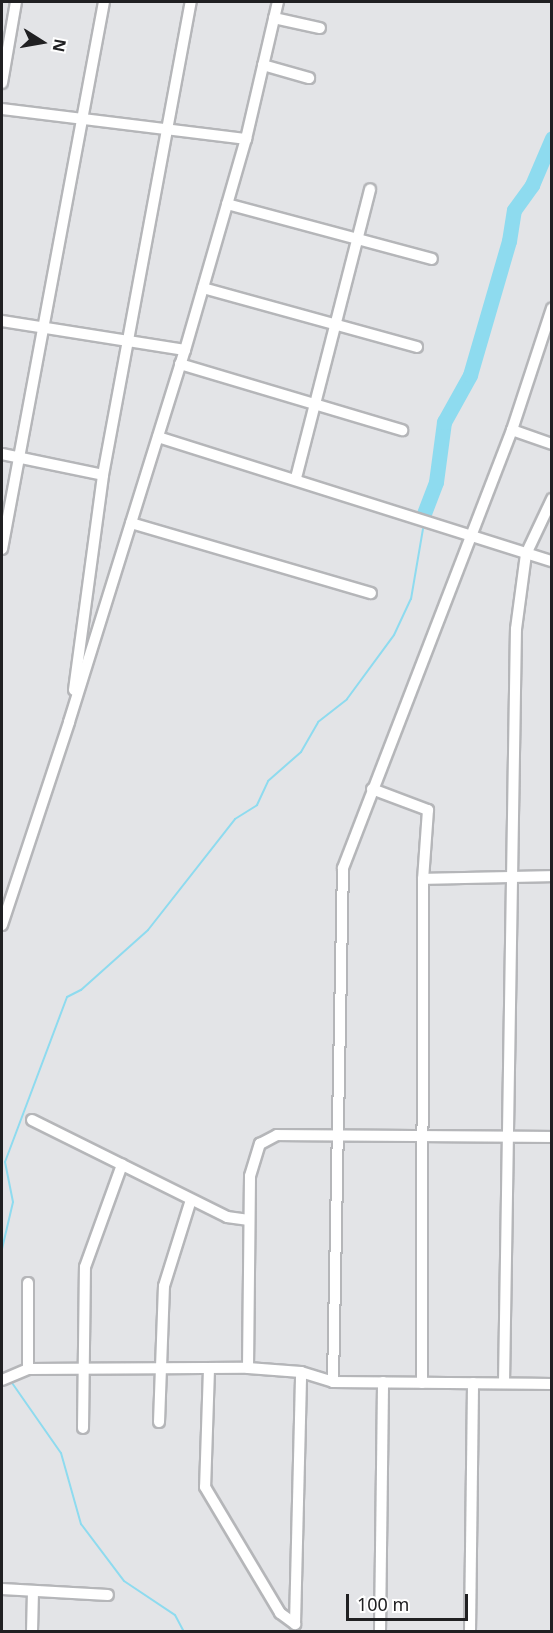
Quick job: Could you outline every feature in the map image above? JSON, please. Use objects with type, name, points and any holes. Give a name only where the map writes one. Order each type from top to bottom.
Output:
[{"type":"street","points":[[2,82],[16,2]]},
{"type":"street","points":[[2,549],[104,2]]},
{"type":"street","points":[[69,722],[103,475],[191,2]]},
{"type":"street","points":[[2,925],[69,722],[185,350],[246,139],[278,2]]},
{"type":"street","points":[[274,18],[320,28]]},
{"type":"street","points":[[263,65],[309,78]]},
{"type":"street","points":[[2,109],[246,139]]},
{"type":"street","points":[[296,478],[370,189]]},
{"type":"street","points":[[227,204],[357,241],[432,259]]},
{"type":"street","points":[[203,288],[417,347]]},
{"type":"street","points":[[333,1382],[343,868],[512,430],[552,308]]},
{"type":"street","points":[[2,321],[44,330],[185,350]]},
{"type":"street","points":[[180,364],[402,430]]},
{"type":"street","points":[[512,430],[552,444]]},
{"type":"street","points":[[158,437],[296,478],[412,520],[473,534],[552,561]]},
{"type":"street","points":[[2,454],[103,475]]},
{"type":"street","points":[[504,1383],[516,629],[526,554],[552,500]]},
{"type":"street","points":[[131,523],[371,593]]},
{"type":"street","points":[[372,789],[428,810],[423,879],[422,1383]]},
{"type":"street","points":[[423,879],[552,876]]},
{"type":"street","points":[[32,1120],[227,1217],[249,1220]]},
{"type":"street","points":[[248,1368],[250,1176],[260,1144],[277,1135],[552,1137]]},
{"type":"street","points":[[83,1428],[85,1267],[122,1165]]},
{"type":"street","points":[[159,1422],[164,1369],[164,1286],[191,1200]]},
{"type":"street","points":[[28,1283],[28,1369]]},
{"type":"street","points":[[5,1378],[28,1369],[248,1368],[301,1372],[333,1382],[552,1384]]},
{"type":"street","points":[[209,1369],[205,1487],[280,1613],[295,1624],[301,1372]]},
{"type":"street","points":[[380,1632],[382,1382]]},
{"type":"street","points":[[470,1632],[473,1383]]},
{"type":"street","points":[[2,1589],[108,1595]]},
{"type":"street","points":[[32,1632],[33,1591]]},
{"type":"waterway","points":[[423,516],[436,482],[444,422],[470,375],[509,241],[514,210],[532,185],[552,138]]},
{"type":"waterway","points":[[2,1249],[13,1202],[5,1162],[67,997],[81,990],[148,930],[235,819],[257,805],[268,781],[301,752],[318,722],[347,699],[394,635],[411,599],[423,529]]},
{"type":"waterway","points":[[10,1380],[61,1453],[81,1524],[124,1581],[175,1615],[184,1632]]}]
